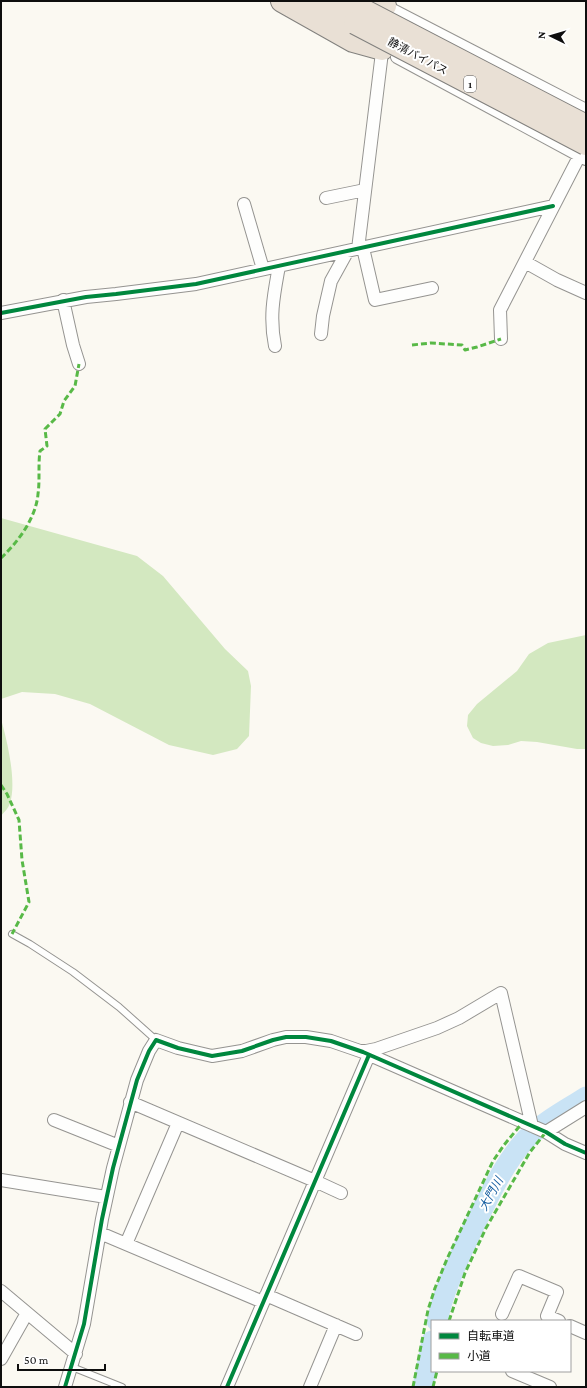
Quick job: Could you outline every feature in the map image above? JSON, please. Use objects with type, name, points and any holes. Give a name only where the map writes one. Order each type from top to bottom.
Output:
[{"type":"highway","points":[[282,1],[353,41],[382,49]]},
{"type":"highway","name":"静清バイパス","points":[[314,1],[355,11],[586,126]]},
{"type":"highway","name":"静清バイパス","points":[[355,11],[584,150]]},
{"type":"street","points":[[432,288],[375,300],[356,249],[365,190],[382,49],[385,3],[586,110]]},
{"type":"street","points":[[382,49],[584,150],[553,206],[500,310],[501,340]]},
{"type":"street","points":[[326,198],[365,190]]},
{"type":"street","points":[[244,204],[263,269]]},
{"type":"street","points":[[1,313],[18,311],[63,300],[196,284],[553,206]]},
{"type":"street","points":[[321,334],[323,316],[331,281],[356,249]]},
{"type":"street","points":[[525,262],[556,280],[586,293]]},
{"type":"street","points":[[275,346],[271,319],[279,266]]},
{"type":"street","points":[[63,300],[73,345],[80,364]]},
{"type":"street","points":[[357,1050],[366,1052],[376,1050],[438,1028],[459,1018],[501,993],[532,1126]]},
{"type":"street","points":[[65,1387],[76,1354],[87,1311],[106,1197],[130,1102],[142,1065],[156,1040],[178,1048],[212,1056],[242,1051],[286,1037],[306,1037],[331,1041],[369,1055],[546,1132],[565,1144],[586,1153]]},
{"type":"street","points":[[227,1387],[369,1055]]},
{"type":"street","points":[[130,1102],[341,1193]]},
{"type":"street","points":[[546,1132],[586,1107]]},
{"type":"street","points":[[54,1120],[119,1146]]},
{"type":"street","points":[[126,1244],[178,1123]]},
{"type":"street","points":[[1,1180],[106,1197]]},
{"type":"street","points":[[100,1233],[264,1299],[356,1334]]},
{"type":"street","points":[[502,1314],[519,1276],[558,1292],[547,1316],[557,1320]]},
{"type":"street","points":[[1,1291],[76,1354]]},
{"type":"street","points":[[1,1359],[27,1313]]},
{"type":"street","points":[[310,1387],[336,1326]]},
{"type":"street","points":[[571,1326],[586,1333]]},
{"type":"street","points":[[514,1372],[550,1387]]},
{"type":"lane","points":[[12,934],[74,972],[120,1007],[156,1040]]},
{"type":"lane","points":[[72,1367],[122,1387]]},
{"type":"green space","points":[[1,518],[137,556],[163,576],[225,649],[248,671],[251,686],[249,736],[237,749],[213,755],[169,745],[90,704],[55,694],[22,692],[1,699]]},
{"type":"green space","points":[[586,635],[586,749],[521,741],[508,745],[493,746],[481,743],[473,738],[467,726],[468,715],[477,704],[517,671],[529,654],[548,643]]},
{"type":"green space","points":[[1,719],[12,773],[12,794],[8,808],[1,816]]},
{"type":"waterway","name":"大門川","points":[[437,1320],[452,1273],[462,1251],[491,1193],[518,1148],[526,1139],[547,1122],[586,1097]]},
{"type":"waterway","name":"大門川","points":[[423,1387],[431,1346]]},
{"type":"marked path","points":[[412,345],[431,343],[462,345],[465,350],[501,339]]},
{"type":"marked path","points":[[1,558],[20,537],[34,512],[39,489],[40,451],[47,446],[45,429],[60,414],[64,401],[75,386],[79,364]]},
{"type":"marked path","points":[[1,785],[7,794],[19,820],[22,860],[29,902],[12,934]]},
{"type":"marked path","points":[[413,1387],[428,1310],[447,1259],[493,1161],[523,1122]]},
{"type":"marked path","points":[[449,1320],[465,1273],[486,1228],[530,1152],[546,1132]]},
{"type":"marked path","points":[[433,1387],[437,1372]]},
{"type":"cycle path","points":[[1,313],[86,297],[196,284],[553,206]]},
{"type":"cycle path","points":[[65,1387],[84,1324],[102,1219],[113,1168],[137,1080],[149,1051],[156,1040],[178,1048],[212,1056],[242,1051],[286,1037],[306,1037],[331,1041],[363,1052],[546,1132],[565,1144],[586,1153]]},
{"type":"cycle path","points":[[227,1387],[369,1055]]}]
